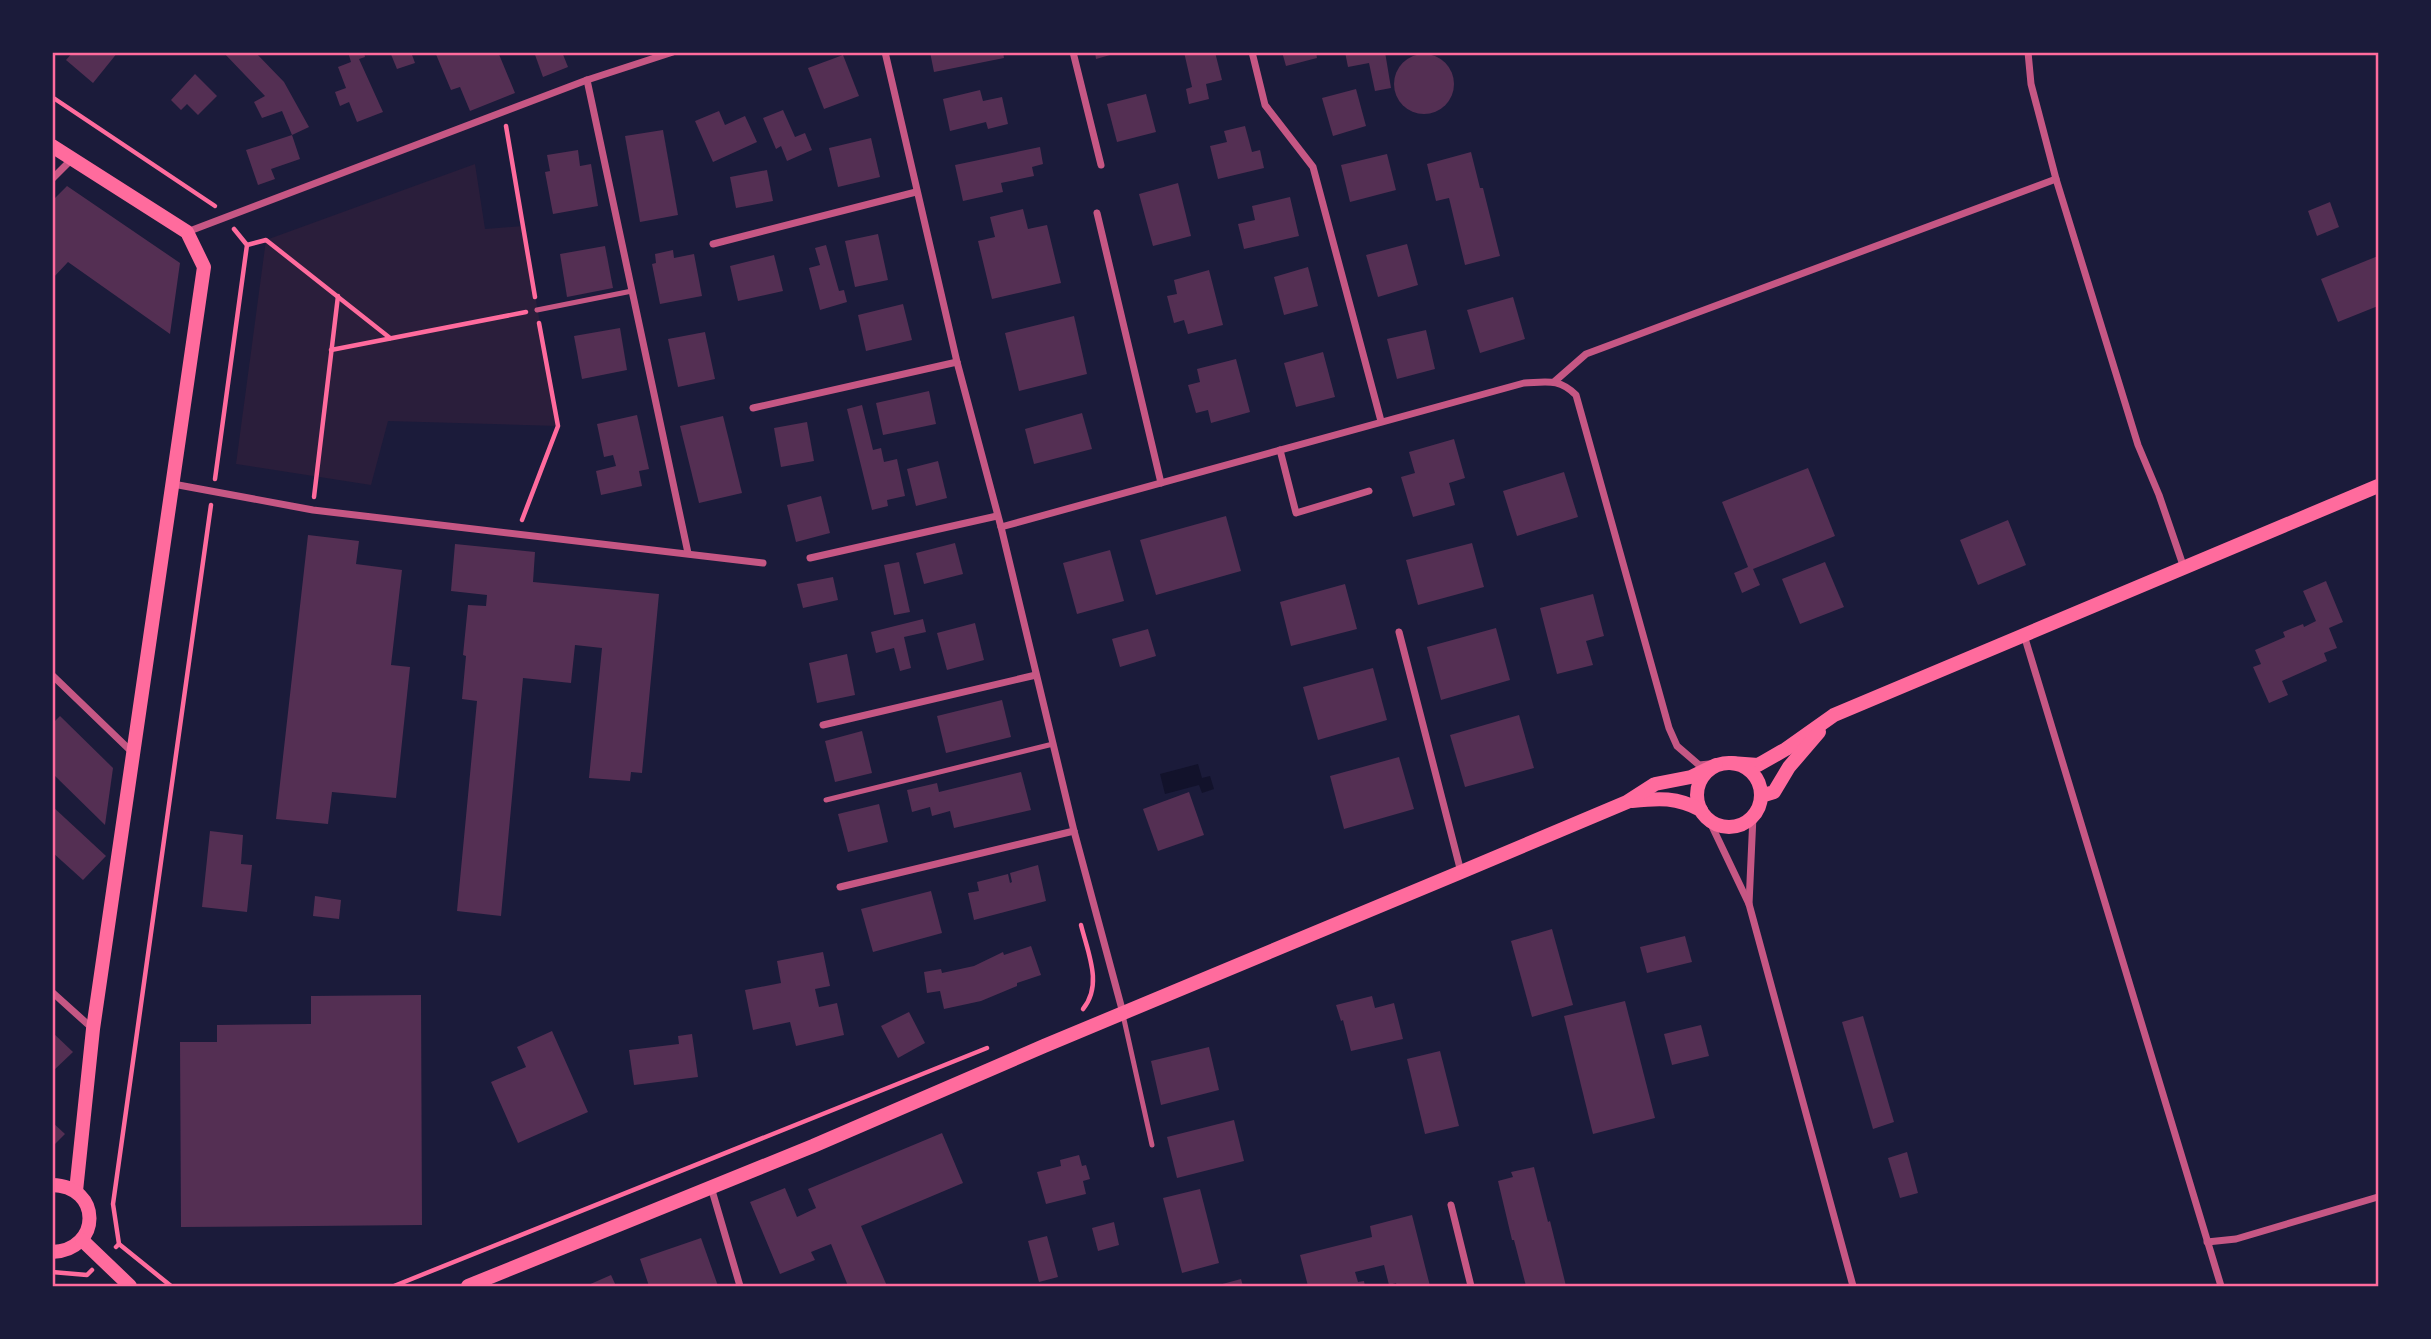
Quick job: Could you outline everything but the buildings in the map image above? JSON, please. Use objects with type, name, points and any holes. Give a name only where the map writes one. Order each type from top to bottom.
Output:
[{"type":"main road","points":[[52,146],[187,232],[204,267],[93,1029],[76,1191]]},
{"type":"main road","points":[[468,1286],[813,1146],[1627,802],[1655,784],[1691,777],[1722,764],[1758,765],[1834,715],[2378,486]]},
{"type":"main road","points":[[1761,796],[1774,792],[1789,767],[1834,715]]},
{"type":"main road","points":[[1627,802],[1664,797],[1677,799],[1705,815],[1727,827],[1745,822],[1759,807],[1761,796],[1756,778],[1741,765],[1722,764],[1700,779],[1697,800],[1705,815]]},
{"type":"main road","points":[[52,1185],[76,1191],[84,1199],[90,1220],[82,1240],[72,1248],[52,1252]]},
{"type":"main road","points":[[82,1240],[130,1286]]},
{"type":"street","points":[[187,232],[587,80],[673,52]]},
{"type":"street","points":[[885,52],[957,362],[1001,527],[1074,831],[1123,1013]]},
{"type":"street","points":[[1073,52],[1101,165]]},
{"type":"street","points":[[1252,52],[1265,105],[1313,167],[1381,421]]},
{"type":"street","points":[[2028,52],[2031,84],[2056,179],[2138,445],[2159,495],[2184,568]]},
{"type":"street","points":[[587,80],[688,553]]},
{"type":"street","points":[[52,179],[72,159]]},
{"type":"street","points":[[1554,382],[1586,354],[2056,179]]},
{"type":"street","points":[[713,244],[916,192]]},
{"type":"street","points":[[1097,213],[1161,483]]},
{"type":"street","points":[[753,408],[957,362]]},
{"type":"street","points":[[1001,527],[1524,383],[1565,384],[1576,395],[1669,728],[1677,746],[1699,765],[1722,764]]},
{"type":"street","points":[[1280,450],[1296,513],[1369,491]]},
{"type":"street","points":[[173,484],[313,510],[763,563]]},
{"type":"street","points":[[810,558],[997,516]]},
{"type":"street","points":[[1399,632],[1461,872]]},
{"type":"street","points":[[2024,635],[2221,1286]]},
{"type":"street","points":[[52,675],[134,755]]},
{"type":"street","points":[[823,725],[1036,675]]},
{"type":"street","points":[[1705,815],[1749,904],[1853,1286]]},
{"type":"street","points":[[1749,904],[1753,816]]},
{"type":"street","points":[[840,887],[1074,831]]},
{"type":"street","points":[[52,992],[93,1029]]},
{"type":"street","points":[[711,1186],[740,1286]]},
{"type":"street","points":[[2207,1242],[2236,1239],[2378,1197]]},
{"type":"street","points":[[1451,1205],[1471,1286]]},
{"type":"lane","points":[[537,310],[632,292]]},
{"type":"lane","points":[[826,800],[1053,744]]},
{"type":"lane","points":[[1123,1013],[1152,1145]]},
{"type":"path","points":[[52,97],[213,203],[247,245],[113,1204],[119,1244],[171,1286]]},
{"type":"path","points":[[504,112],[558,426],[515,533]]},
{"type":"path","points":[[247,245],[266,240],[391,338]]},
{"type":"path","points":[[313,510],[338,296]]},
{"type":"path","points":[[331,350],[537,310]]},
{"type":"path","points":[[52,1272],[87,1275],[119,1244]]},
{"type":"shaded area","points":[[475,164],[485,229],[523,226],[558,426],[388,421],[371,485],[236,464],[266,240]]},
{"type":"shaded area","points":[[1198,764],[1202,778],[1210,776],[1214,789],[1202,793],[1199,785],[1165,794],[1160,774]]}]
